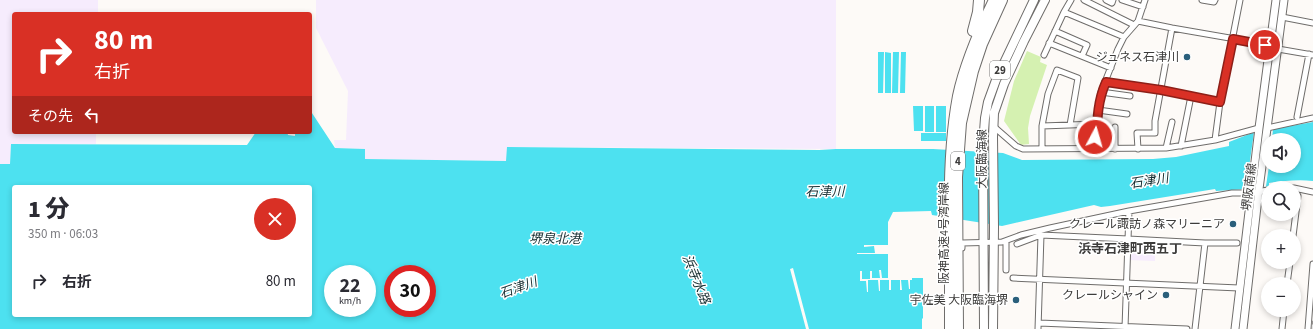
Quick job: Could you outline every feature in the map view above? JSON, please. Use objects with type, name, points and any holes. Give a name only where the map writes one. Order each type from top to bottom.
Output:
[{"type":"highway","points":[[951,146],[956,89],[963,58],[976,22],[979,0]]},
{"type":"highway","name":"阪神高速4号湾岸線","points":[[950,329],[951,146],[958,95],[965,70],[974,43],[994,0]]},
{"type":"highway","name":"阪神高速4号湾岸線","points":[[958,329],[957,177],[961,122],[972,71],[982,44],[1002,0]]},
{"type":"main road","name":"大阪臨海線","points":[[984,329],[984,118],[996,80],[1034,0]]},
{"type":"main road","name":"大阪臨海線","points":[[993,329],[994,113],[1004,84],[1045,0]]},
{"type":"main road","name":"堺阪南線","points":[[1243,329],[1255,191],[1258,130],[1276,0]]},
{"type":"main road","name":"堺阪南線","points":[[1235,329],[1239,288],[1267,129],[1284,0]]},
{"type":"street","points":[[1044,54],[1071,0]]},
{"type":"street","points":[[1084,0],[1134,25]]},
{"type":"street","points":[[1106,0],[1112,3],[1113,0]]},
{"type":"street","points":[[1122,0],[1143,7]]},
{"type":"street","points":[[1095,140],[1095,137],[1097,137],[1098,110],[1101,92],[1124,37],[1138,21],[1146,0]]},
{"type":"street","points":[[1202,0],[1214,2],[1215,0]]},
{"type":"street","points":[[1215,140],[1220,102],[1240,0]]},
{"type":"street","points":[[1064,12],[1124,37]]},
{"type":"street","points":[[1282,17],[1313,23]]},
{"type":"street","points":[[1138,21],[1270,46]]},
{"type":"street","points":[[1138,149],[1137,133],[1155,133],[1155,121],[1172,28]]},
{"type":"street","points":[[1055,31],[1087,45],[1082,56]]},
{"type":"street","points":[[1049,43],[1111,68]]},
{"type":"street","points":[[1278,49],[1311,54],[1297,117]]},
{"type":"street","points":[[1042,149],[1042,126],[1048,94],[1057,70],[1078,78],[1070,125]]},
{"type":"street","points":[[1106,82],[1161,90],[1220,102]]},
{"type":"street","points":[[1101,92],[1130,96]]},
{"type":"street","points":[[1181,146],[1191,96]]},
{"type":"street","points":[[1098,110],[1127,114]]},
{"type":"street","points":[[1267,129],[1313,118]]},
{"type":"street","points":[[1166,148],[1172,122]]},
{"type":"street","points":[[1042,126],[1097,124]]},
{"type":"street","points":[[993,126],[1016,146],[1024,149],[1166,148],[1215,140],[1258,130]]},
{"type":"street","points":[[1114,127],[1115,149]]},
{"type":"street","points":[[1301,189],[1313,192]]},
{"type":"street","points":[[962,329],[962,243],[1006,241],[1021,235],[1129,211],[1232,193],[1261,191]]},
{"type":"street","points":[[1125,328],[1129,211]]},
{"type":"street","points":[[1041,235],[1038,326],[1187,329]]},
{"type":"street","points":[[1017,244],[1041,235],[1205,243],[1237,243]]},
{"type":"street","points":[[1006,241],[1006,270]]},
{"type":"street","points":[[1195,329],[1205,243]]},
{"type":"street","points":[[1308,329],[1313,264]]},
{"type":"street","points":[[1013,278],[1239,288]]},
{"type":"street","points":[[1282,329],[1283,317]]},
{"type":"shaded area","points":[[0,0],[98,0],[98,12],[12,12],[12,134],[96,134],[96,144],[11,144],[10,164],[0,164]]},
{"type":"shaded area","points":[[316,0],[836,0],[836,149],[507,147],[507,161],[364,159],[364,149],[335,148],[334,140],[346,140],[348,91],[316,28]]},
{"type":"shaded area","points":[[1130,242],[1155,242],[1155,261],[1129,260]]},
{"type":"green space","points":[[1027,51],[1041,57],[1040,62],[1047,65],[1030,116],[1028,128],[1029,144],[1021,145],[1004,121],[1014,81]]},
{"type":"water","points":[[878,52],[884,52],[883,93],[878,93]]},
{"type":"water","points":[[885,52],[891,53],[891,93],[885,93]]},
{"type":"water","points":[[893,52],[899,52],[898,93],[892,93]]},
{"type":"water","points":[[901,52],[906,52],[905,93],[900,93]]},
{"type":"water","points":[[913,106],[923,106],[923,131],[914,131]]},
{"type":"water","points":[[925,106],[934,106],[934,132],[925,132]]},
{"type":"water","points":[[936,106],[946,106],[946,132],[936,132]]},
{"type":"water","name":"堺泉北港","points":[[312,113],[335,148],[365,149],[365,159],[506,161],[507,147],[819,150],[933,149],[1003,153],[1022,160],[1153,159],[1176,157],[1229,146],[1229,142],[1252,133],[1313,122],[1313,181],[1261,181],[1261,187],[1247,189],[1216,191],[1215,189],[1110,206],[1101,207],[1094,205],[1002,226],[932,215],[931,211],[893,212],[888,222],[888,278],[923,278],[922,329],[0,329],[0,164],[10,164],[11,144],[247,145],[255,134],[295,136],[295,134],[312,134]]},
{"type":"water","points":[[921,133],[946,133],[946,141],[921,141]]},
{"type":"pier","points":[[1273,129],[1273,133],[1261,133],[1261,173],[1268,173],[1267,181],[1261,181],[1261,187],[1246,189],[1254,132]]},
{"type":"pier","points":[[864,245],[888,245],[888,254],[857,254],[875,253],[874,246],[864,247]]},
{"type":"pier","points":[[793,268],[809,329],[806,329],[790,269]]},
{"type":"pier","points":[[879,270],[881,270],[882,278],[912,278],[912,280],[910,280],[910,289],[908,280],[901,280],[902,290],[900,290],[900,280],[891,280],[891,290],[889,290],[889,280],[880,280],[879,291],[878,280],[868,280],[867,292],[866,281],[860,281],[860,271],[862,271],[862,279],[870,279],[870,271],[872,271],[872,278],[880,278]]},
{"type":"railway","points":[[1313,322],[1313,329]]},
{"type":"place","name":"ジュネス石津川","points":[[1187,57]]},
{"type":"place","name":"クレール諏訪ノ森マリーニア","points":[[1233,224]]},
{"type":"place","name":"クレールシャイン","points":[[1166,295]]},
{"type":"place","name":"宇佐美 大阪臨海堺","points":[[1016,300]]},
{"type":"district","name":"浜寺石津町西五丁","points":[[1130,248]]},
{"type":"route","points":[[1095,137],[1097,137],[1098,110],[1101,92],[1106,82],[1161,90],[1220,102],[1233,39],[1265,45]]},
{"type":"water label","name":"石津川","points":[[1149,180]]},
{"type":"water label","name":"石津川","points":[[825,191]]},
{"type":"water label","name":"浜寺水路","points":[[697,279]]},
{"type":"water label","name":"石津川","points":[[518,287]]}]
